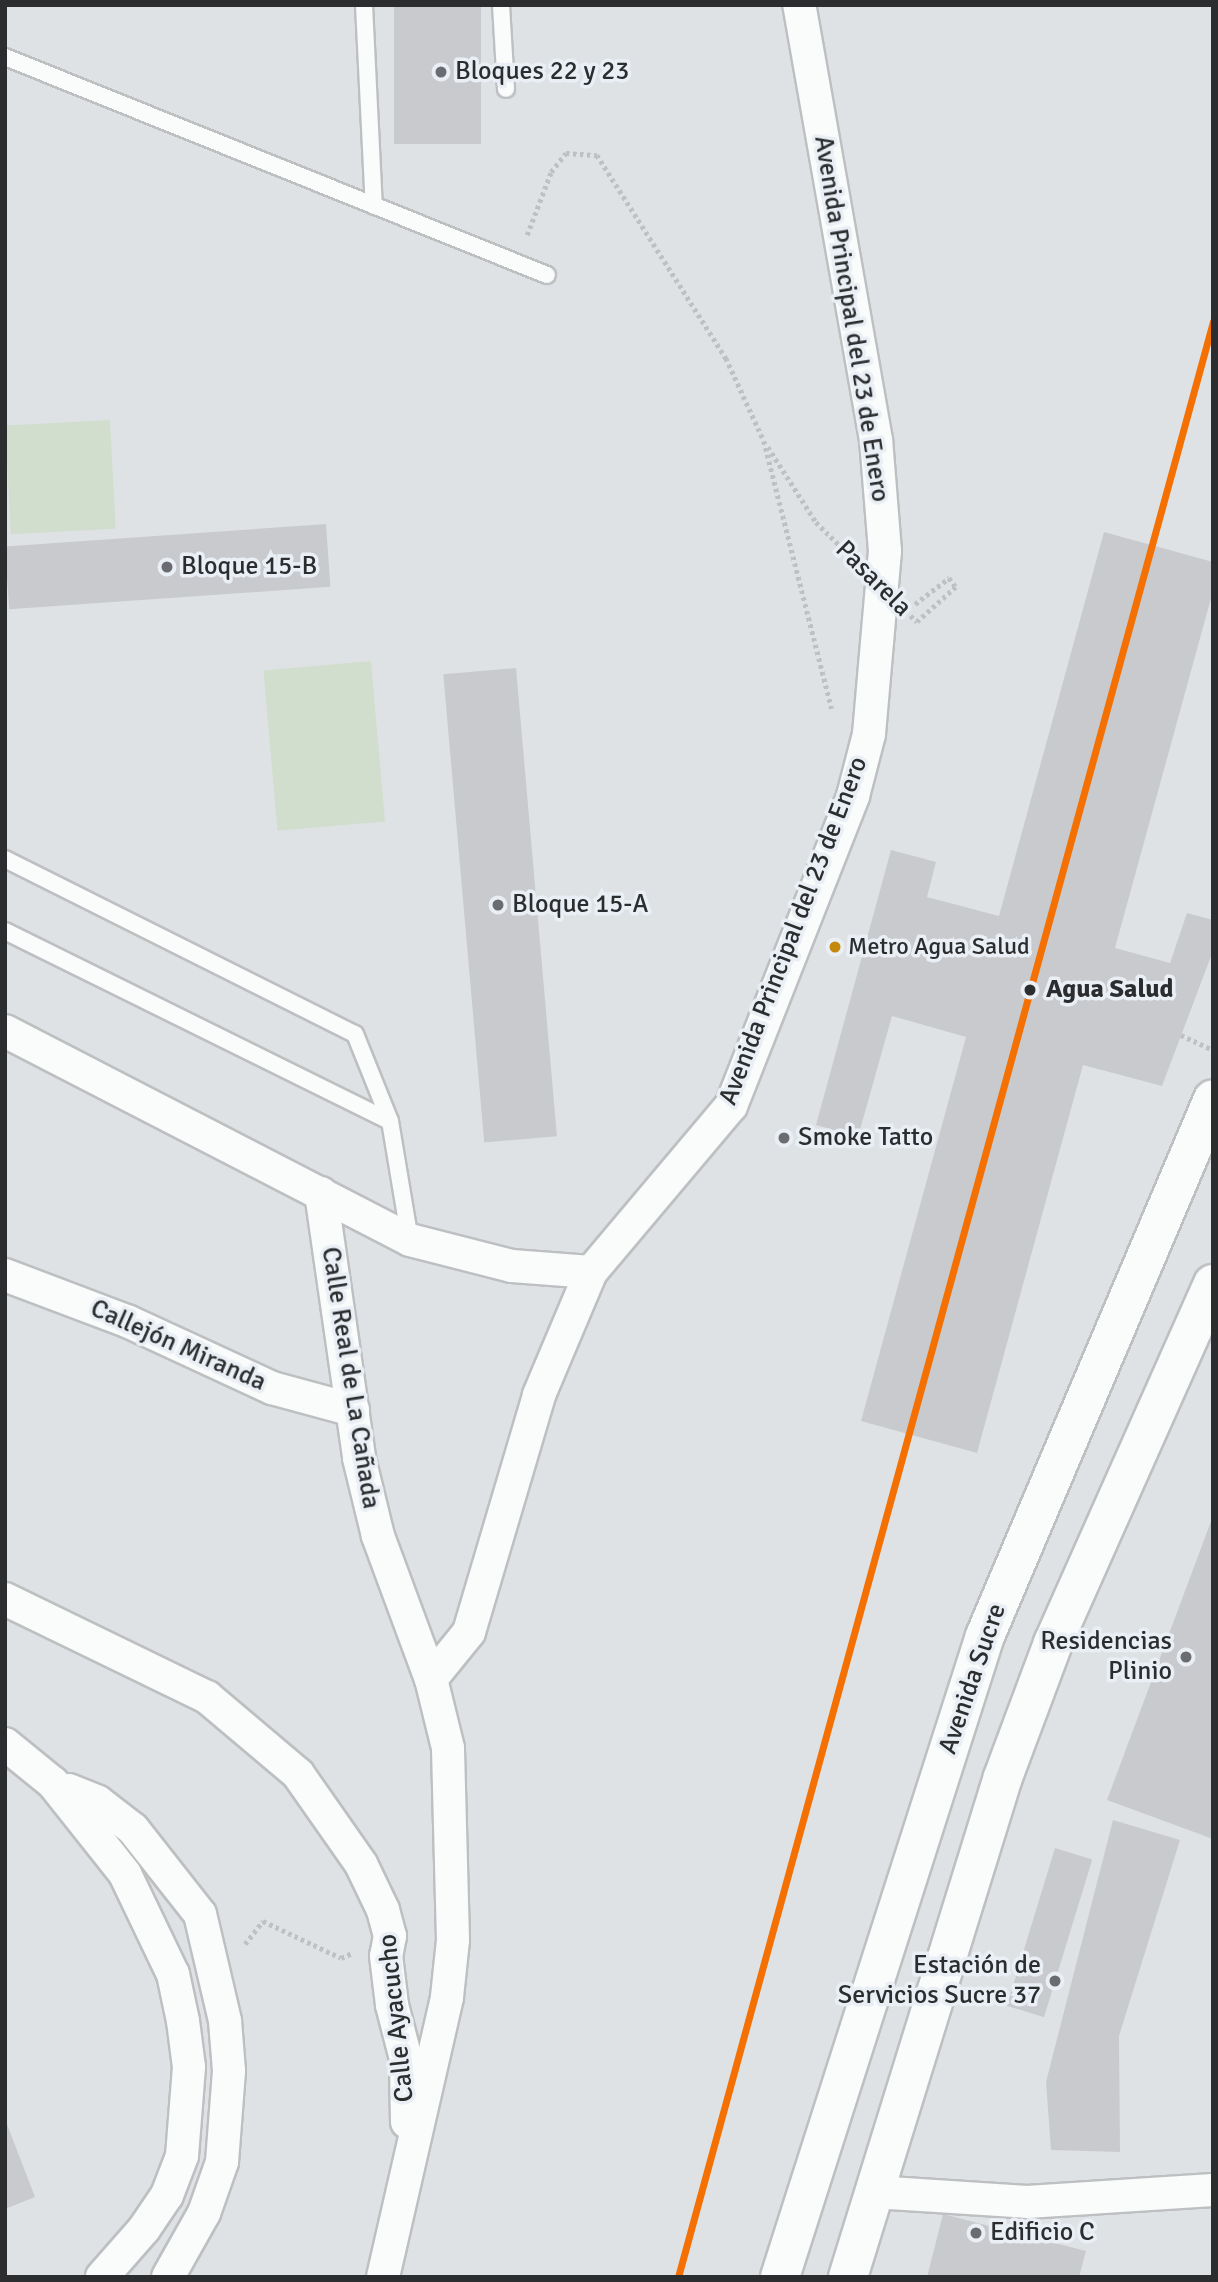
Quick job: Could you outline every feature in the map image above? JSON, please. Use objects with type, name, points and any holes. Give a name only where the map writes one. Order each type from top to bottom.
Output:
[{"type":"main road","name":"Avenida Sucre","points":[[780,2277],[985,1636],[1213,1099]]},
{"type":"main road","points":[[848,2277],[1003,1777],[1053,1643],[1213,1284]]},
{"type":"street","name":"Avenida Principal del 23 de Enero","points":[[431,1679],[469,1632],[539,1395],[591,1272],[730,1106],[853,796],[869,734],[886,551],[876,440],[799,5]]},
{"type":"street","name":"Calle Real de La Cañada","points":[[5,1031],[410,1240],[512,1266],[591,1272]]},
{"type":"street","name":"Calle Real de La Cañada","points":[[321,1193],[352,1410],[378,1536],[431,1679]]},
{"type":"street","name":"Callejón Miranda","points":[[5,1275],[127,1321],[271,1388],[352,1410]]},
{"type":"street","name":"Calle Ayacucho","points":[[5,1599],[207,1697],[298,1774],[361,1864],[390,1936],[386,1956],[406,2059],[408,2169]]},
{"type":"street","points":[[383,2277],[447,1997],[453,1940],[450,1776],[431,1679]]},
{"type":"street","points":[[5,1744],[53,1783],[87,1820],[151,1920],[173,1974],[189,2067],[181,2156],[167,2195],[102,2277]]},
{"type":"street","points":[[53,1783],[98,1802],[166,1866],[200,1914],[216,1979],[229,2071],[222,2162],[204,2213],[168,2277]]},
{"type":"street","points":[[874,2192],[1027,2202],[1213,2190]]},
{"type":"lane","points":[[363,5],[374,206]]},
{"type":"lane","points":[[501,5],[506,89]]},
{"type":"lane","points":[[5,57],[547,275]]},
{"type":"lane","points":[[5,859],[355,1034],[390,1121],[410,1240]]},
{"type":"lane","points":[[5,931],[390,1121]]},
{"type":"path","points":[[515,262],[551,172],[566,153],[597,155],[726,358],[764,441],[834,716]]},
{"type":"path","name":"Pasarela","points":[[764,441],[816,523],[917,622],[956,587],[949,578],[920,604]]},
{"type":"path","points":[[1181,1035],[1213,1050]]},
{"type":"path","points":[[238,1952],[263,1921],[341,1958]]},
{"type":"green space","points":[[110,420],[116,529],[11,534],[5,425]]},
{"type":"green space","points":[[371,661],[385,821],[277,831],[263,670]]},
{"type":"building","name":"Bloques 22 y 23","points":[[394,5],[481,5],[481,144],[394,144]]},
{"type":"building","name":"Bloque 15-B","points":[[326,524],[330,587],[9,609],[5,546]]},
{"type":"building","points":[[1104,532],[1213,562],[1213,591],[1115,948],[1170,963],[1187,913],[1213,920],[1213,951],[1162,1086],[1083,1065],[977,1453],[861,1421],[966,1037],[892,1016],[858,1137],[816,1125],[891,850],[936,862],[927,897],[999,916]]},
{"type":"building","name":"Bloque 15-A","points":[[516,668],[557,1136],[484,1143],[443,674]]},
{"type":"building","name":"Residencias Plinio","points":[[1213,1516],[1213,1839],[1107,1800]]},
{"type":"building","name":"Estación de Servicios Sucre 37","points":[[1113,1820],[1180,1840],[1119,2036],[1120,2152],[1051,2150],[1046,2082]]},
{"type":"building","points":[[1055,1848],[1092,1859],[1044,2017],[1007,2006]]},
{"type":"building","points":[[5,2119],[35,2197],[5,2209]]},
{"type":"building","name":"Edificio C","points":[[943,2214],[1086,2251],[1079,2277],[927,2277]]},
{"type":"transit line","points":[[678,2277],[1213,321]]},
{"type":"place","name":"Bloques 22 y 23","points":[[441,72]]},
{"type":"place","name":"Bloque 15-B","points":[[167,567]]},
{"type":"place","name":"Bloque 15-A","points":[[498,905]]},
{"type":"place","name":"Metro Agua Salud","points":[[835,947]]},
{"type":"place","name":"Agua Salud","points":[[1030,990]]},
{"type":"place","name":"Smoke Tatto","points":[[784,1138]]},
{"type":"place","name":"Residencias Plinio","points":[[1186,1657]]},
{"type":"place","name":"Estación de Servicios Sucre 37","points":[[1055,1981]]},
{"type":"place","name":"Edificio C","points":[[976,2233]]}]
